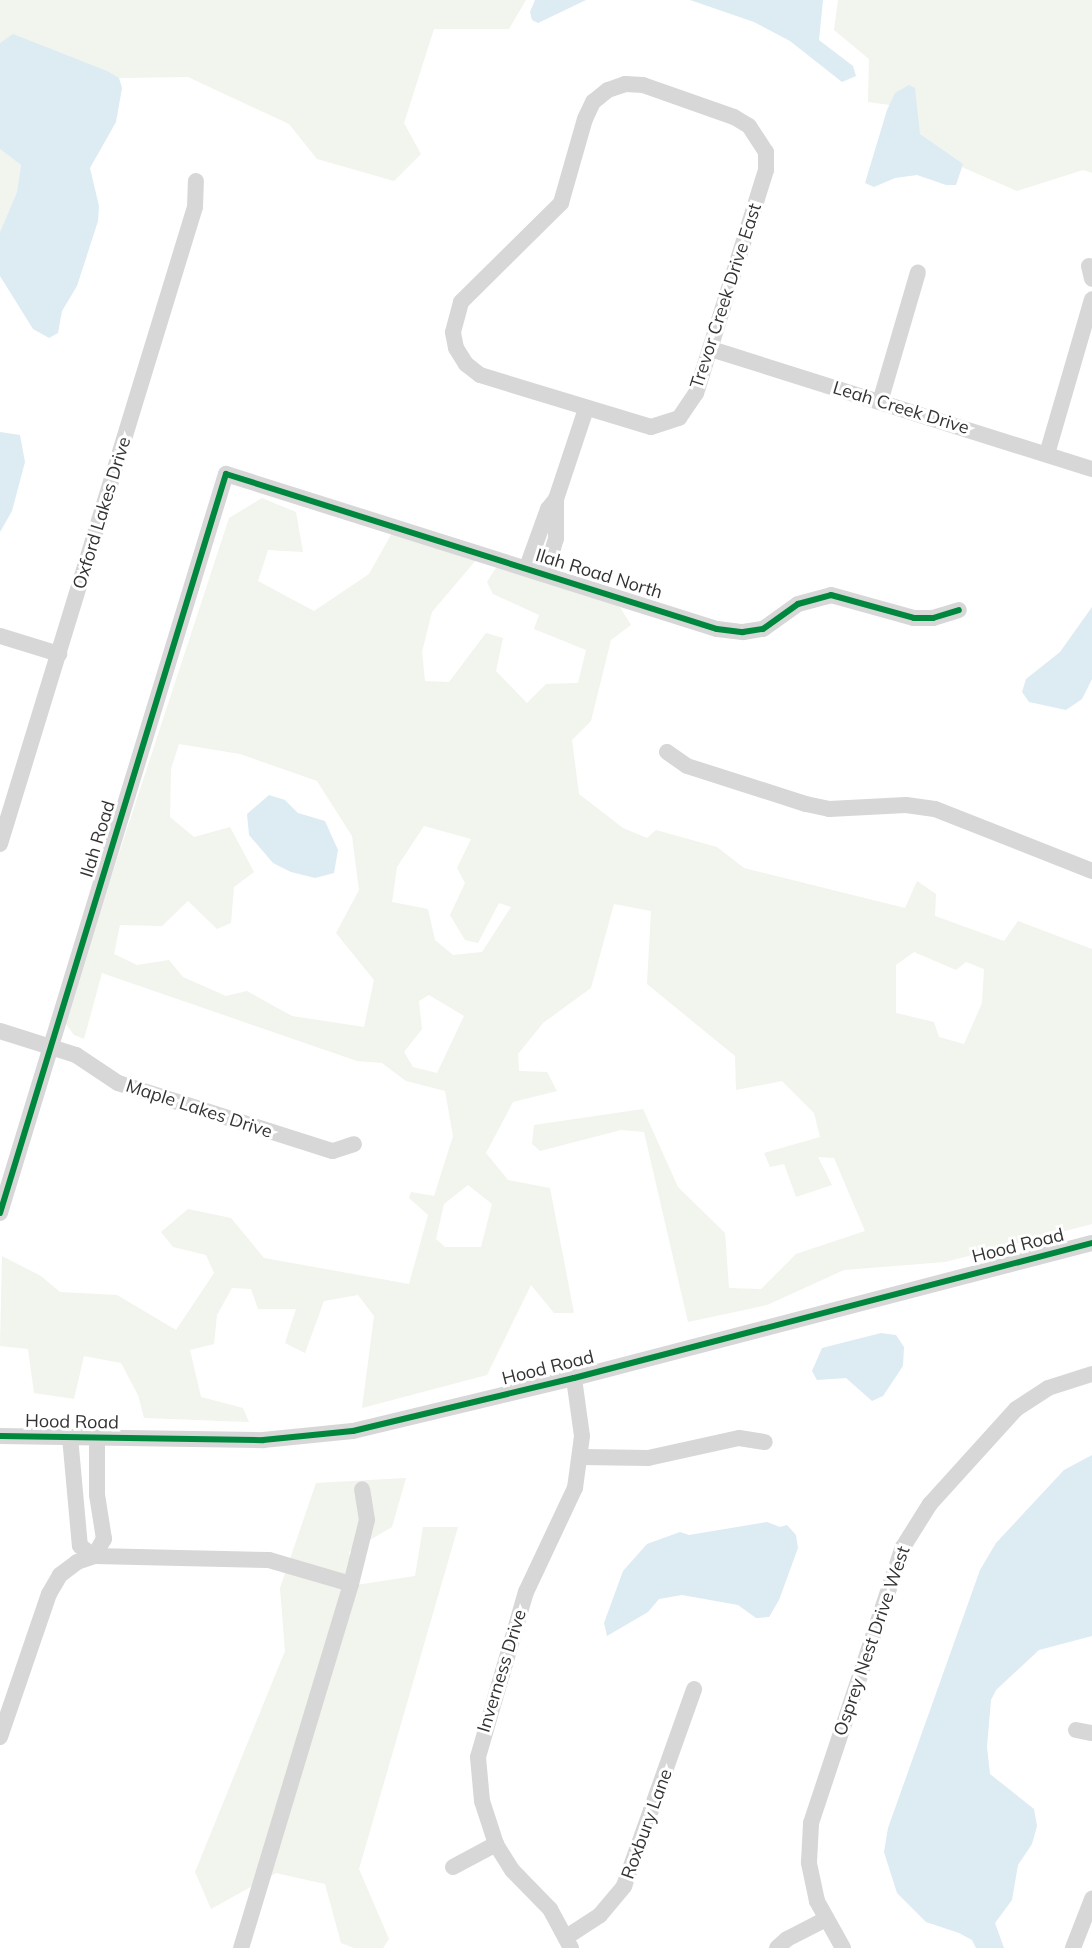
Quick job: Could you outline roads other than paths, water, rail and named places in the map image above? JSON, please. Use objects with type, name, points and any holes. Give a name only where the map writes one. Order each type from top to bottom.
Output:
[{"type":"street","name":"Trevor Creek Drive East","points":[[625,84],[643,85],[750,126],[766,152],[766,170],[711,349],[696,393],[679,418],[651,427],[480,375],[466,364],[456,348],[454,316],[461,302],[561,203],[585,119],[593,102],[608,90],[625,84]]},
{"type":"street","name":"Oxford Lakes Drive","points":[[0,844],[195,207],[196,181]]},
{"type":"street","points":[[880,402],[918,272]]},
{"type":"street","points":[[1047,454],[1092,299]]},
{"type":"street","name":"Leah Creek Drive","points":[[711,349],[1092,469]]},
{"type":"street","points":[[546,573],[556,539],[556,499],[586,409]]},
{"type":"street","name":"Ilah Road North","points":[[226,474],[527,567],[717,629],[743,632],[763,629],[798,604],[831,595],[914,618],[933,618],[958,610]]},
{"type":"street","name":"Ilah Road","points":[[0,1213],[226,474]]},
{"type":"street","points":[[527,567],[548,508],[556,499]]},
{"type":"street","points":[[0,636],[58,654]]},
{"type":"street","points":[[667,752],[687,766],[806,804],[829,809],[906,806],[934,809],[1092,871]]},
{"type":"street","name":"Maple Lakes Drive","points":[[0,1031],[88,1061],[118,1083],[333,1151],[354,1144]]},
{"type":"street","name":"Hood Road","points":[[0,1436],[263,1440],[353,1431],[574,1378],[1092,1243]]},
{"type":"street","name":"Osprey Nest Drive West","points":[[843,1948],[824,1920],[809,1863],[811,1823],[903,1547],[930,1504],[1016,1409],[1048,1388],[1092,1374]]},
{"type":"street","name":"Inverness Drive","points":[[569,1942],[496,1844],[479,1780],[482,1737],[526,1592],[568,1508],[582,1457],[574,1378]]},
{"type":"street","points":[[70,1437],[73,1496],[81,1546],[94,1556]]},
{"type":"street","points":[[94,1556],[105,1539],[97,1495],[97,1437]]},
{"type":"street","points":[[582,1457],[648,1458],[739,1438],[765,1442]]},
{"type":"street","points":[[241,1948],[351,1584],[367,1520],[362,1489]]},
{"type":"street","points":[[73,1496],[97,1495]]},
{"type":"street","points":[[0,1737],[49,1594],[60,1575],[77,1562],[94,1556],[269,1560],[351,1584]]},
{"type":"street","name":"Roxbury Lane","points":[[569,1942],[600,1915],[624,1886],[694,1689]]},
{"type":"street","points":[[453,1867],[496,1844]]},
{"type":"street","points":[[1073,1948],[1092,1899]]},
{"type":"street","points":[[777,1948],[787,1939],[824,1920]]}]
